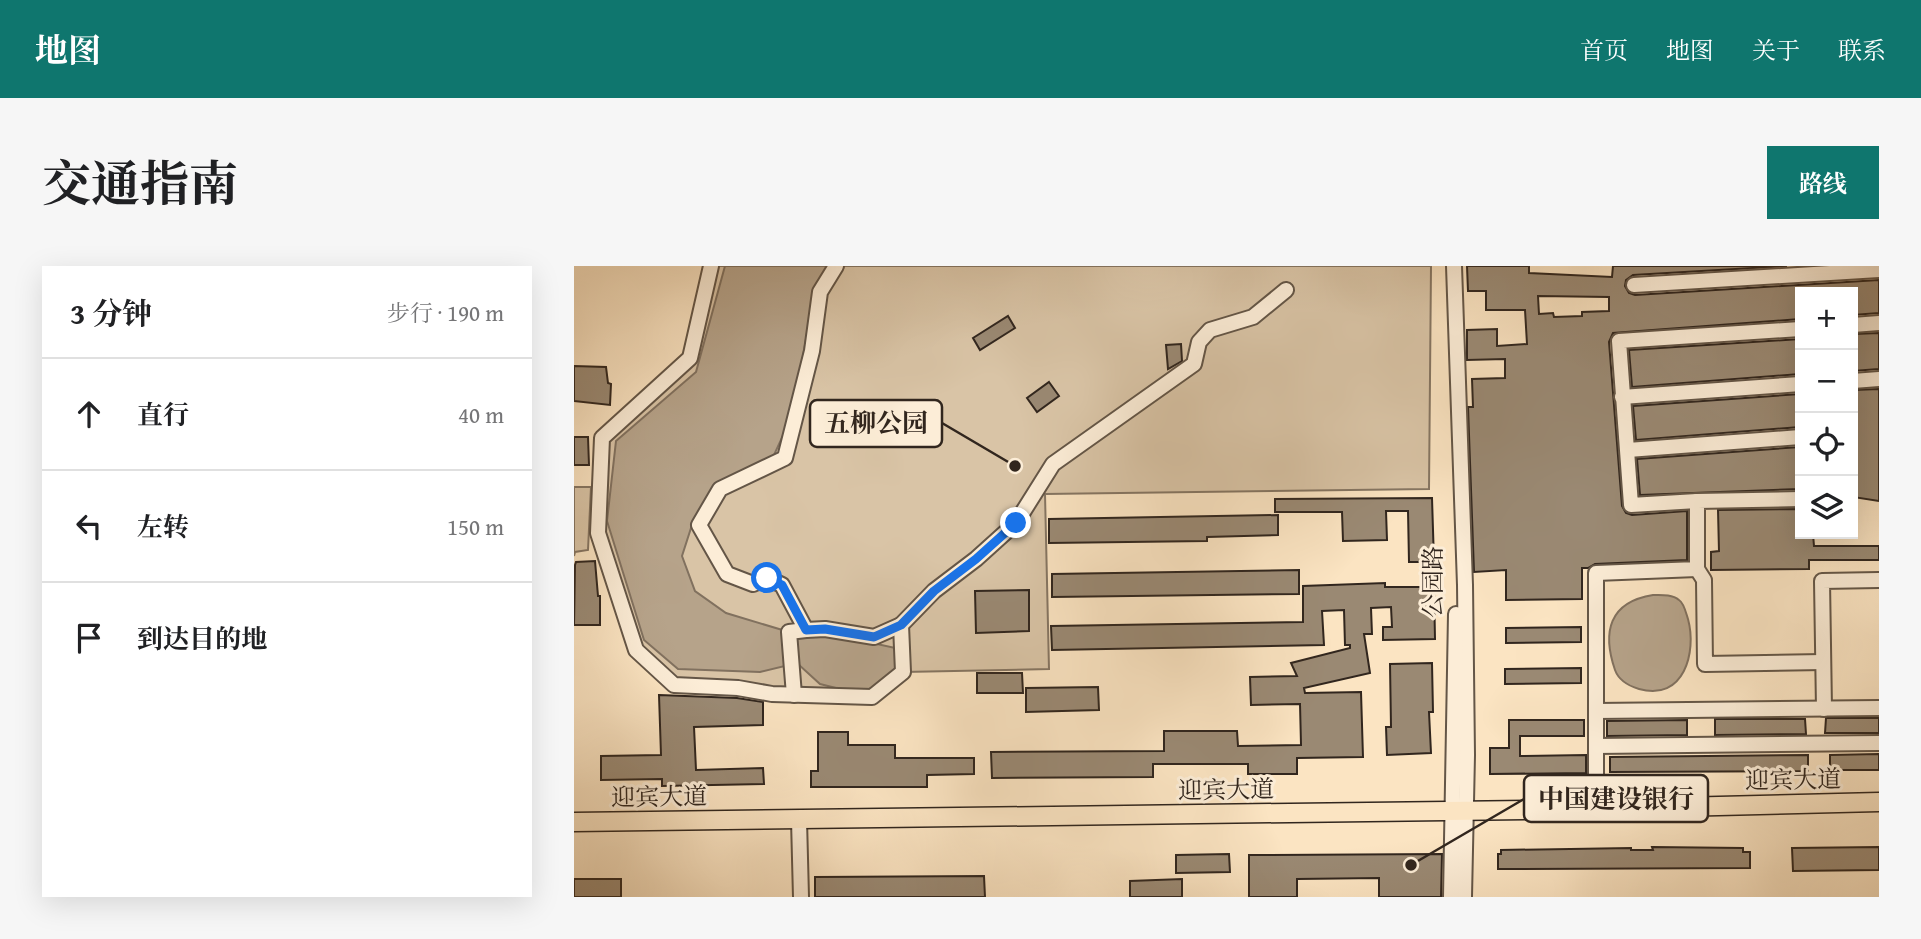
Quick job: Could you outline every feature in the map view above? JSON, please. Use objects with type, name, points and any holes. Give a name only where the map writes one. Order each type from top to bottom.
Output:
[{"type":"main road","name":"迎宾大道","points":[[1459,815],[1879,802]]},
{"type":"main road","name":"迎宾大道","points":[[574,832],[799,825],[1459,815],[1879,813]]},
{"type":"main road","name":"迎宾大道","points":[[574,822],[799,825]]},
{"type":"street","points":[[711,266],[690,358],[601,438],[598,533],[636,650],[674,685],[738,688],[772,694],[872,697],[903,672],[901,625]]},
{"type":"street","points":[[806,630],[782,585],[767,578],[753,584],[727,574],[699,525],[720,489],[785,458],[812,351],[820,292],[836,266]]},
{"type":"street","name":"公园路","points":[[1448,266],[1457,589],[1459,815],[1451,897]]},
{"type":"street","points":[[1454,266],[1465,585],[1459,815],[1464,897]]},
{"type":"street","points":[[1634,285],[1879,270]]},
{"type":"street","points":[[794,695],[789,632],[825,629],[874,637],[901,625],[934,591],[976,559],[1016,523],[1053,464],[1194,364],[1199,342],[1210,330],[1253,317],[1286,290]]},
{"type":"street","points":[[1858,325],[1879,323]]},
{"type":"street","points":[[1795,329],[1619,341],[1631,505],[1795,499]]},
{"type":"street","points":[[1858,381],[1879,379]]},
{"type":"street","points":[[1622,397],[1795,384]]},
{"type":"street","points":[[1628,450],[1795,437]]},
{"type":"street","points":[[1697,501],[1697,569],[1704,580],[1705,664],[1823,662]]},
{"type":"street","points":[[1596,809],[1595,573],[1697,569]]},
{"type":"street","points":[[1824,709],[1822,581],[1879,580]]},
{"type":"street","points":[[1596,711],[1879,708]]},
{"type":"street","points":[[1596,746],[1879,743]]},
{"type":"street","points":[[799,825],[801,897]]},
{"type":"shaded area","points":[[711,266],[1431,266],[1429,489],[1045,494],[1049,669],[903,672],[872,697],[674,685],[636,650],[598,533],[602,438],[690,358]]},
{"type":"shaded area","points":[[725,266],[839,266],[815,287],[793,414],[774,455],[714,485],[692,525],[682,556],[695,591],[726,613],[789,632],[813,630],[900,649],[903,672],[872,697],[820,684],[797,663],[760,672],[678,669],[644,640],[607,521],[616,441],[696,372]]},
{"type":"shaded area","points":[[574,487],[591,487],[588,550],[575,552],[574,556]]},
{"type":"shaded area","points":[[1653,595],[1670,596],[1681,601],[1690,632],[1688,659],[1684,671],[1677,681],[1667,688],[1654,691],[1635,688],[1622,680],[1615,670],[1609,643],[1610,631],[1618,612],[1627,604]]},
{"type":"building","points":[[1467,266],[1529,266],[1529,273],[1612,277],[1613,266],[1787,266],[1633,275],[1626,280],[1625,286],[1629,293],[1635,295],[1879,280],[1879,313],[1858,315],[1858,287],[1795,287],[1795,319],[1613,333],[1609,342],[1622,506],[1626,513],[1632,515],[1687,511],[1687,560],[1595,564],[1582,568],[1582,599],[1506,600],[1506,570],[1474,572],[1468,407],[1473,407],[1472,379],[1505,378],[1505,359],[1467,360],[1467,330],[1497,329],[1497,346],[1527,344],[1525,310],[1486,310],[1486,291],[1468,291]],"holes":[[[1538,296],[1609,297],[1609,311],[1582,312],[1582,316],[1554,317],[1553,313],[1539,314]]]},
{"type":"building","points":[[1008,316],[1015,328],[980,350],[973,338]]},
{"type":"building","points":[[1879,333],[1879,369],[1858,371],[1858,334]]},
{"type":"building","points":[[1795,339],[1795,374],[1632,387],[1629,350]]},
{"type":"building","points":[[1181,344],[1182,361],[1168,369],[1166,345]]},
{"type":"building","points":[[574,366],[606,367],[608,383],[611,384],[610,405],[574,401]]},
{"type":"building","points":[[1049,382],[1059,396],[1037,412],[1027,398]]},
{"type":"building","points":[[1879,389],[1879,501],[1858,498],[1858,390]]},
{"type":"building","points":[[1795,394],[1795,427],[1636,440],[1633,406]]},
{"type":"building","points":[[574,437],[588,437],[589,465],[574,465]]},
{"type":"building","points":[[1795,447],[1795,489],[1640,495],[1637,459]]},
{"type":"building","points":[[1432,498],[1434,562],[1409,562],[1408,511],[1386,511],[1387,540],[1343,541],[1342,512],[1275,512],[1275,499]]},
{"type":"building","points":[[1795,509],[1795,539],[1813,539],[1814,546],[1879,546],[1879,560],[1809,560],[1809,569],[1711,570],[1711,552],[1719,551],[1718,510]]},
{"type":"building","points":[[1278,515],[1278,535],[1207,537],[1207,541],[1049,543],[1049,519]]},
{"type":"building","points":[[595,561],[600,596],[600,625],[574,625],[575,565],[576,562]]},
{"type":"building","points":[[1299,570],[1299,594],[1052,597],[1052,574]]},
{"type":"building","points":[[1385,583],[1385,587],[1434,587],[1435,639],[1383,640],[1383,627],[1392,627],[1391,607],[1371,608],[1372,634],[1364,634],[1370,673],[1304,688],[1305,693],[1361,692],[1363,757],[1297,758],[1297,774],[1248,774],[1248,764],[1153,764],[1153,777],[992,778],[991,752],[1164,751],[1164,731],[1237,731],[1238,746],[1301,745],[1300,704],[1251,705],[1250,677],[1297,676],[1291,663],[1350,648],[1350,645],[1345,645],[1344,610],[1322,611],[1324,645],[1052,650],[1051,626],[1303,622],[1303,586]]},
{"type":"building","points":[[1029,590],[1029,631],[976,633],[975,591]]},
{"type":"building","points":[[1581,627],[1581,642],[1506,643],[1506,628]]},
{"type":"building","points":[[1432,663],[1433,712],[1429,712],[1431,753],[1387,755],[1386,727],[1391,727],[1390,664]]},
{"type":"building","points":[[1581,668],[1581,683],[1505,684],[1505,669]]},
{"type":"building","points":[[977,673],[1022,673],[1023,693],[977,693]]},
{"type":"building","points":[[1098,687],[1099,710],[1026,712],[1026,688]]},
{"type":"building","points":[[659,695],[737,698],[763,702],[763,725],[694,727],[696,770],[763,768],[764,784],[662,786],[662,779],[601,780],[601,756],[661,755]]},
{"type":"building","points":[[1826,718],[1879,718],[1879,733],[1825,733]]},
{"type":"building","points":[[1715,719],[1805,719],[1806,734],[1715,735]]},
{"type":"building","points":[[1509,720],[1584,720],[1584,736],[1520,736],[1520,756],[1586,755],[1586,773],[1490,774],[1490,748],[1509,748]]},
{"type":"building","points":[[1687,720],[1687,735],[1607,736],[1607,721]]},
{"type":"building","points":[[818,732],[848,732],[848,745],[895,745],[895,758],[974,758],[974,774],[927,775],[927,787],[811,787],[811,771],[818,771]]},
{"type":"building","points":[[1879,754],[1879,770],[1830,770],[1830,755]]},
{"type":"building","points":[[1808,755],[1808,771],[1610,772],[1610,757]]},
{"type":"building","points":[[1652,847],[1743,848],[1743,852],[1750,852],[1750,868],[1498,869],[1498,854],[1501,854],[1501,850],[1653,850]]},
{"type":"building","points":[[1879,847],[1879,870],[1793,871],[1792,848]]},
{"type":"building","points":[[1229,854],[1230,872],[1176,873],[1176,855]]},
{"type":"building","points":[[1442,854],[1441,897],[1379,897],[1379,878],[1297,879],[1297,897],[1249,897],[1249,855]]},
{"type":"building","points":[[984,876],[985,897],[815,897],[815,877]]},
{"type":"building","points":[[574,879],[621,879],[621,897],[574,897]]},
{"type":"building","points":[[1182,879],[1182,897],[1130,897],[1130,881]]},
{"type":"place","name":"五柳公园","points":[[1015,466]]},
{"type":"place","name":"中国建设银行","points":[[1411,865]]},
{"type":"route","points":[[767,578],[782,585],[806,630],[825,629],[874,637],[901,625],[934,591],[976,559],[1016,523]]}]
